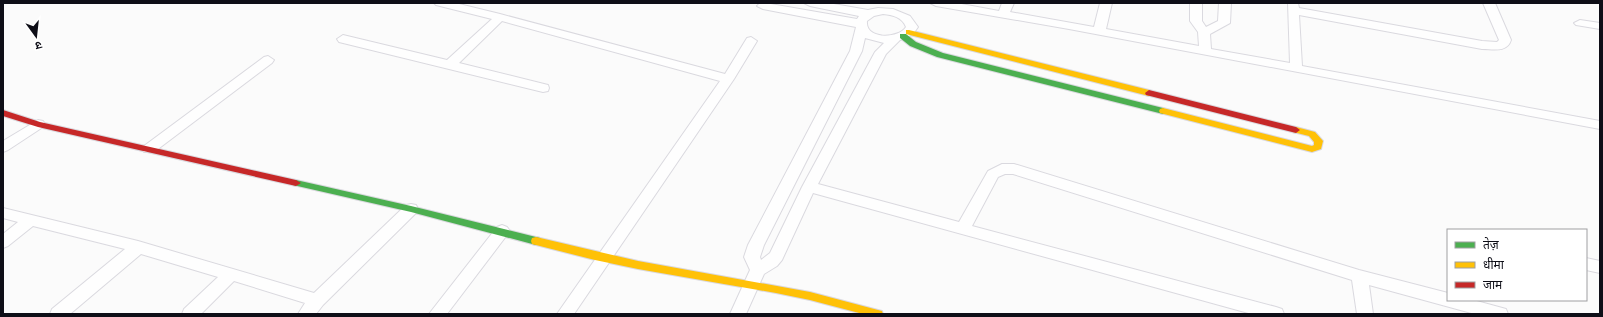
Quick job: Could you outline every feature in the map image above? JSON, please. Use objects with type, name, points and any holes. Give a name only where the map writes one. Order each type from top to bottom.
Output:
[{"type":"street","points":[[440,3],[500,17],[728,79]]},
{"type":"street","points":[[738,314],[755,276],[776,256],[809,188],[881,52],[902,36],[912,26],[910,21],[897,8],[876,9],[810,3]]},
{"type":"street","points":[[936,3],[1600,125]]},
{"type":"street","points":[[1003,15],[1008,3]]},
{"type":"street","points":[[1099,32],[1106,3]]},
{"type":"street","points":[[1196,3],[1196,21],[1204,32],[1205,52]]},
{"type":"street","points":[[1204,32],[1224,23],[1225,3]]},
{"type":"street","points":[[1296,69],[1293,7],[1482,45],[1500,46],[1505,40],[1489,3]]},
{"type":"street","points":[[763,6],[861,26],[874,37],[902,36],[1312,134],[1319,141],[1318,147],[1312,149],[940,55],[913,44],[902,36]]},
{"type":"street","points":[[755,276],[752,257],[756,245],[856,51],[863,18],[876,9]]},
{"type":"street","points":[[450,64],[500,17]]},
{"type":"street","points":[[1580,23],[1600,26]]},
{"type":"street","points":[[343,39],[543,88]]},
{"type":"street","points":[[565,314],[728,79],[751,41]]},
{"type":"street","points":[[149,149],[268,60]]},
{"type":"street","points":[[3,113],[38,124],[410,209],[604,258],[755,276],[878,314]]},
{"type":"street","points":[[3,147],[38,124]]},
{"type":"street","points":[[963,228],[993,174],[1002,170],[1014,169],[1359,276],[1447,300]]},
{"type":"street","points":[[809,188],[963,228],[1276,314]]},
{"type":"street","points":[[306,314],[317,300],[410,209]]},
{"type":"street","points":[[3,213],[138,247],[317,300]]},
{"type":"street","points":[[3,242],[31,220]]},
{"type":"street","points":[[437,314],[502,231]]},
{"type":"street","points":[[58,314],[138,247]]},
{"type":"street","points":[[1587,264],[1600,267]]},
{"type":"street","points":[[190,314],[230,275]]},
{"type":"street","points":[[1359,276],[1365,314]]},
{"type":"street","points":[[1452,301],[1498,314]]},
{"type":"traffic: fast","points":[[903,36],[913,44],[940,55],[1163,111]]},
{"type":"traffic: fast","points":[[296,183],[411,209],[536,241]]},
{"type":"traffic: slow","points":[[909,32],[1149,93]]},
{"type":"traffic: slow","points":[[1163,111],[1312,149],[1318,147],[1319,141],[1312,134],[1296,130]]},
{"type":"traffic: slow","points":[[536,241],[638,265],[810,296],[878,314]]},
{"type":"traffic: jam","points":[[1149,93],[1296,130]]},
{"type":"traffic: jam","points":[[3,113],[38,124],[296,183]]}]
